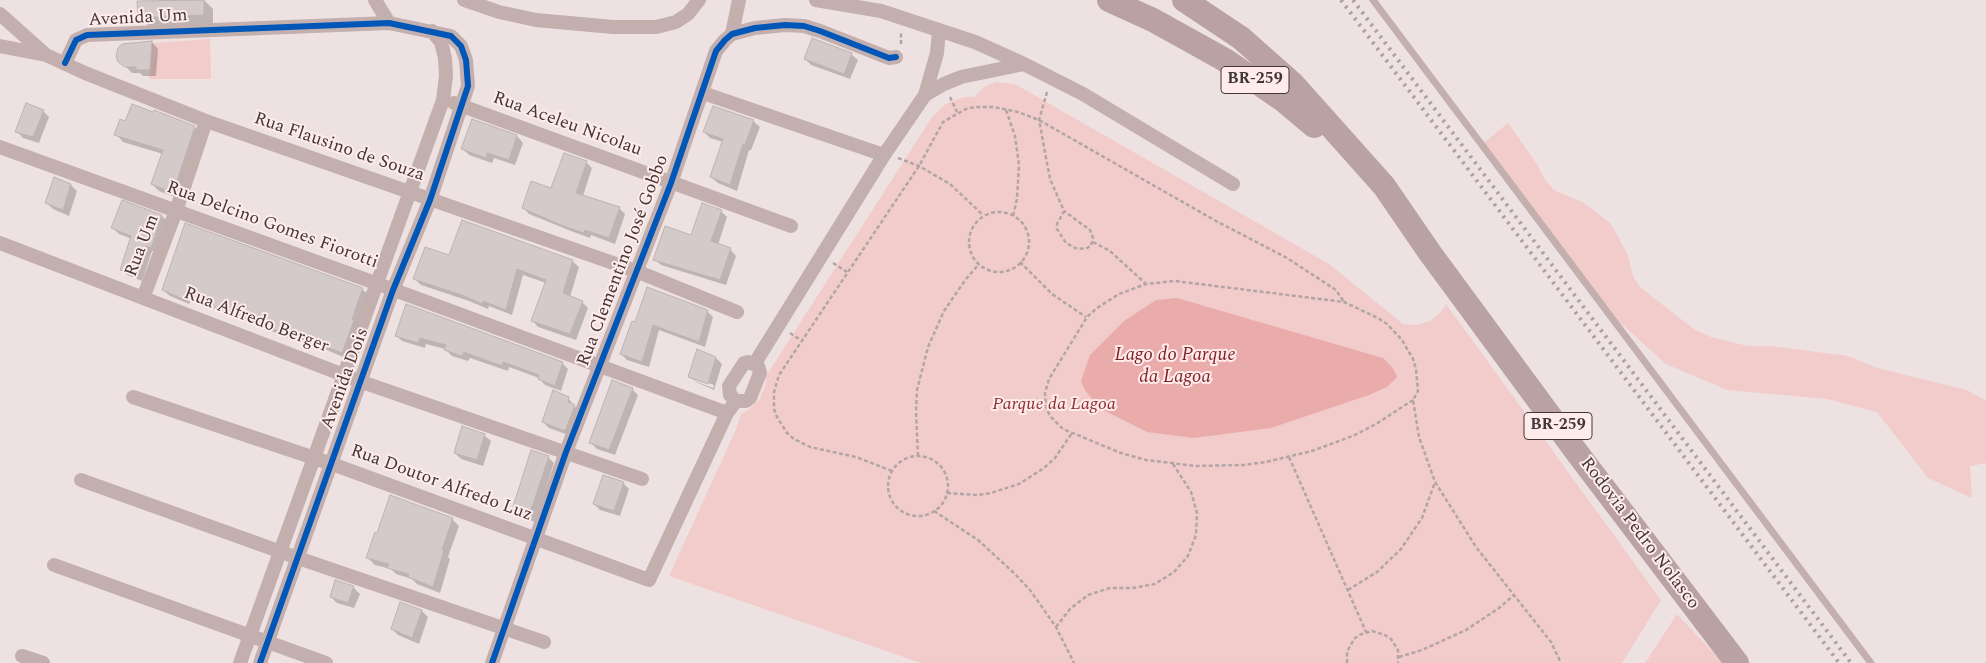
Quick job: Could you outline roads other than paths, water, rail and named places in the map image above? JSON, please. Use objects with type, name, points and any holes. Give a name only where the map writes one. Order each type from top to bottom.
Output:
[{"type":"highway","name":"Rodovia Pedro Nolasco","points":[[1109,0],[1153,20],[1225,60],[1283,100],[1384,186]]},
{"type":"highway","name":"Rodovia Pedro Nolasco","points":[[1184,0],[1241,38],[1293,84],[1384,186],[1430,253],[1578,454],[1737,663]]},
{"type":"street","points":[[375,0],[389,23]]},
{"type":"street","points":[[464,0],[499,12],[536,20],[613,27],[656,27],[676,22],[688,14],[699,0]]},
{"type":"street","points":[[739,0],[732,34],[755,28],[785,25],[804,26],[889,58],[896,57]]},
{"type":"street","points":[[816,0],[879,5],[900,16],[975,42],[1083,94],[1233,184]]},
{"type":"street","name":"Rua Flausino de Souza","points":[[0,14],[46,56],[206,121],[636,271],[738,312]]},
{"type":"street","name":"Avenida Um","points":[[65,63],[76,40],[87,35],[389,23],[451,36],[461,46],[466,60],[468,86],[462,105]]},
{"type":"street","points":[[755,363],[884,155],[925,95],[936,54],[938,30]]},
{"type":"street","name":"Avenida Dois","points":[[240,663],[443,100],[446,76],[445,58],[441,42],[432,31]]},
{"type":"street","name":"Rua Clementino José Gobbo","points":[[492,663],[566,452],[671,183],[716,51],[732,34]]},
{"type":"street","points":[[0,46],[46,56]]},
{"type":"street","points":[[925,95],[961,77],[1024,64]]},
{"type":"street","points":[[703,93],[884,155]]},
{"type":"street","name":"Rua Aceleu Nicolau","points":[[443,100],[462,105],[791,226]]},
{"type":"street","name":"Avenida Dois","points":[[260,663],[362,382],[393,290],[430,200],[462,105]]},
{"type":"street","name":"Rua Um","points":[[143,298],[176,211],[206,121]]},
{"type":"street","name":"Rua Delcino Gomes Fiorotti","points":[[0,147],[727,413]]},
{"type":"street","name":"Rua Alfredo Berger","points":[[0,243],[362,382],[642,478]]},
{"type":"street","points":[[744,363],[755,363],[760,369],[760,373],[750,398],[746,401],[736,401],[730,395],[729,386],[744,363]]},
{"type":"street","name":"Rua Doutor Alfredo Luz","points":[[133,398],[332,464],[649,580],[727,413]]},
{"type":"street","points":[[727,413],[736,401]]},
{"type":"street","points":[[81,480],[280,552],[544,642]]},
{"type":"street","points":[[54,565],[326,663]]},
{"type":"street","points":[[22,656],[43,663]]},
{"type":"lane","points":[[1373,0],[1870,663]]},
{"type":"water","name":"Lago do Parque da Lagoa","points":[[1177,298],[1383,358],[1393,368],[1397,377],[1387,387],[1369,395],[1271,428],[1194,438],[1147,432],[1099,408],[1085,390],[1081,381],[1090,355],[1124,321],[1156,300]]},
{"type":"railway","points":[[1341,0],[1839,663]]},
{"type":"railway","points":[[1353,0],[1851,663]]},
{"type":"park label","name":"Parque da Lagoa","points":[[1054,405]]}]
